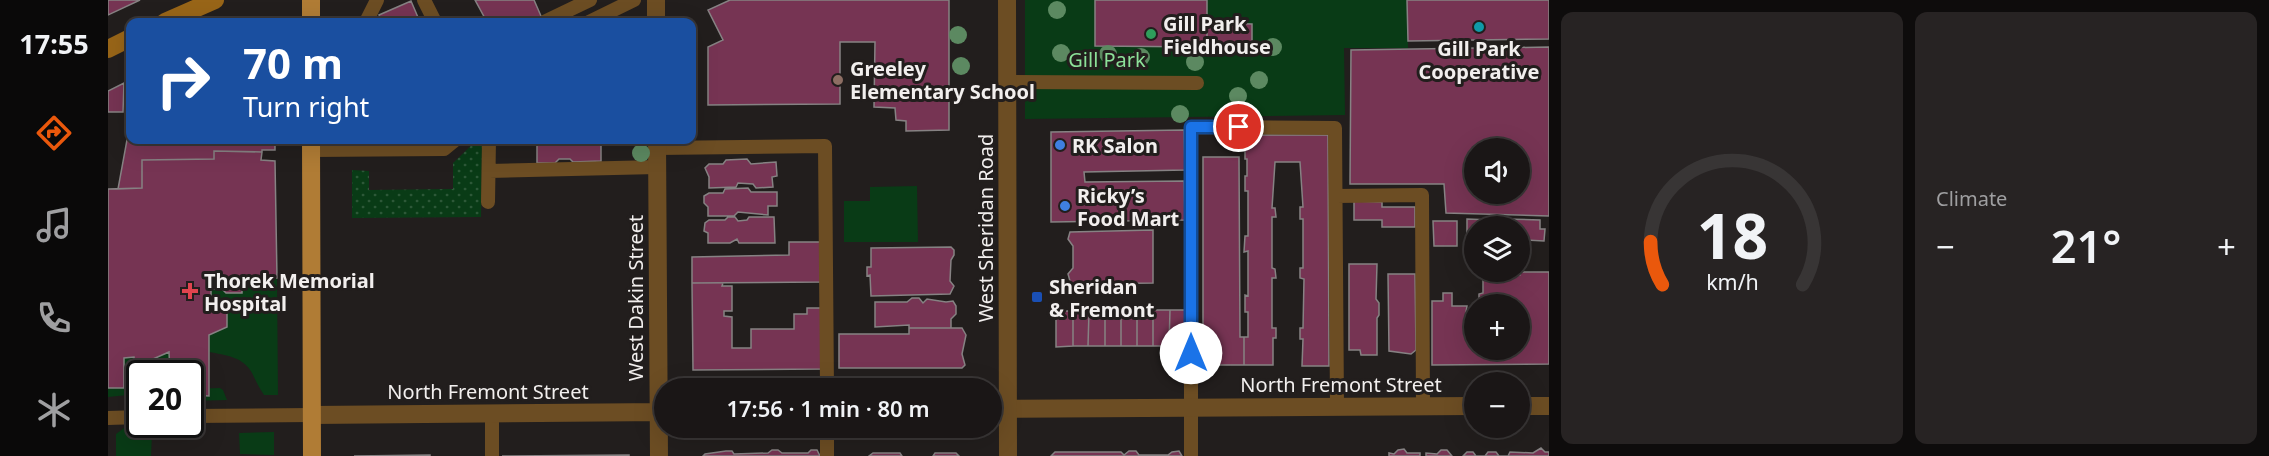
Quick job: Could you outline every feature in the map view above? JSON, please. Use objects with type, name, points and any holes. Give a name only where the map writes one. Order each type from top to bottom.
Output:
[{"type":"main road","points":[[174,18],[215,0]]},
{"type":"main road","points":[[311,0],[311,18]]},
{"type":"main road","points":[[108,49],[126,40]]},
{"type":"main road","points":[[311,145],[312,456]]},
{"type":"street","points":[[656,0],[656,18]]},
{"type":"street","name":"West Sheridan Road","points":[[1001,378],[1008,82],[1007,0]]},
{"type":"street","name":"West Dakin Street","points":[[657,144],[661,378]]},
{"type":"street","name":"North Fremont Street","points":[[1002,409],[1464,406]]},
{"type":"street","points":[[1530,406],[1549,406]]},
{"type":"street","name":"North Fremont Street","points":[[312,415],[654,412]]},
{"type":"street","name":"West Sheridan Road","points":[[1002,421],[1008,456]]},
{"type":"street","name":"West Dakin Street","points":[[659,456],[660,438]]},
{"type":"lane","points":[[368,18],[377,0]]},
{"type":"lane","points":[[424,0],[429,18]]},
{"type":"lane","points":[[597,18],[634,0]]},
{"type":"lane","points":[[551,18],[581,2]]},
{"type":"lane","points":[[1008,82],[1197,83]]},
{"type":"lane","points":[[1191,456],[1191,127],[1335,128],[1337,407]]},
{"type":"lane","points":[[311,145],[406,144],[444,149],[450,144]]},
{"type":"lane","points":[[488,202],[489,144]]},
{"type":"lane","points":[[657,144],[825,146],[827,378]]},
{"type":"lane","points":[[489,171],[657,167]]},
{"type":"lane","points":[[1336,196],[1422,195],[1423,406]]},
{"type":"lane","points":[[492,413],[492,456]]},
{"type":"lane","points":[[204,417],[312,415]]},
{"type":"lane","points":[[108,418],[126,417]]},
{"type":"lane","points":[[827,438],[827,456]]},
{"type":"green space","name":"Gill Park","points":[[1025,0],[1408,0],[1408,48],[1344,48],[1345,115],[1025,119]]},
{"type":"green space","points":[[473,144],[482,144],[481,217],[352,218],[352,170],[369,171],[369,190],[453,189],[453,163]]},
{"type":"green space","points":[[917,186],[918,242],[844,242],[844,201],[870,201],[870,187]]},
{"type":"green space","points":[[242,277],[277,278],[278,395],[264,395],[244,363],[228,356],[209,352],[209,335],[227,326],[227,311],[211,310],[211,289],[222,289],[226,293]]},
{"type":"green space","points":[[169,352],[170,358],[150,360]]},
{"type":"green space","points":[[134,357],[134,360],[126,360],[126,395],[108,397],[108,388],[124,388],[124,358]]},
{"type":"green space","points":[[220,388],[227,400],[204,401],[204,389]]},
{"type":"green space","points":[[126,428],[126,438],[152,438],[151,456],[116,456],[116,434]]},
{"type":"green space","points":[[274,432],[274,455],[240,454],[239,433]]},
{"type":"building","points":[[108,0],[140,0],[108,15]]},
{"type":"building","points":[[475,0],[534,0],[541,16],[536,18],[485,18]]},
{"type":"building","points":[[730,0],[949,0],[949,130],[906,131],[906,121],[896,120],[895,108],[874,107],[875,42],[840,42],[840,104],[708,105],[708,47],[723,40],[708,10]]},
{"type":"building","name":"Gill Park Fieldhouse","points":[[1095,0],[1207,0],[1207,47],[1095,46]]},
{"type":"building","name":"Gill Park Cooperative","points":[[1407,0],[1549,0],[1549,39],[1408,41]]},
{"type":"building","points":[[411,1],[418,18],[380,18],[379,15]]},
{"type":"building","points":[[1207,23],[1252,24],[1252,47],[1207,47]]},
{"type":"building","points":[[1549,47],[1549,216],[1446,213],[1444,184],[1350,184],[1351,50]]},
{"type":"building","points":[[124,83],[123,112],[108,112],[108,91]]},
{"type":"building","points":[[1184,130],[1185,170],[1084,172],[1085,182],[1184,181],[1185,220],[1051,222],[1051,132]]},
{"type":"building","points":[[1245,135],[1328,135],[1329,366],[1302,366],[1303,339],[1300,339],[1300,328],[1303,328],[1304,279],[1300,278],[1300,268],[1303,268],[1303,219],[1300,219],[1300,207],[1303,207],[1300,162],[1275,162],[1272,208],[1275,208],[1276,217],[1272,217],[1272,268],[1275,269],[1276,278],[1272,278],[1272,328],[1276,328],[1276,338],[1273,338],[1273,365],[1244,365],[1244,337],[1248,337],[1245,295],[1248,296],[1248,251],[1244,252],[1245,236],[1248,236]]},
{"type":"building","points":[[126,144],[275,144],[275,150],[262,150],[262,152],[214,151],[214,159],[142,160],[142,188],[118,189]]},
{"type":"building","points":[[537,144],[601,144],[601,161],[573,162],[570,159],[559,159],[555,163],[537,163]]},
{"type":"building","name":"Thorek Memorial Hospital","points":[[214,151],[262,152],[261,160],[275,161],[277,278],[242,277],[242,293],[226,293],[222,289],[211,289],[211,310],[227,311],[227,327],[209,335],[209,396],[204,396],[204,360],[169,360],[169,352],[151,360],[124,358],[124,388],[108,388],[108,189],[142,188],[142,160],[214,159]]},
{"type":"building","points":[[1203,157],[1239,157],[1240,337],[1244,337],[1244,365],[1203,365]]},
{"type":"building","points":[[747,159],[751,164],[776,162],[777,176],[772,177],[773,187],[756,188],[753,184],[738,183],[736,187],[709,188],[709,177],[705,168],[709,164],[723,164],[726,160]]},
{"type":"building","points":[[748,188],[751,192],[777,192],[777,206],[768,206],[768,215],[738,212],[734,216],[708,216],[704,196],[709,193],[723,193],[725,189]]},
{"type":"building","points":[[1354,201],[1382,202],[1382,207],[1415,207],[1415,227],[1382,227],[1382,220],[1354,220]]},
{"type":"building","points":[[728,217],[735,217],[738,221],[747,220],[749,217],[774,217],[775,243],[739,243],[737,239],[730,243],[708,243],[708,233],[704,231],[705,223],[709,220],[725,220]]},
{"type":"building","points":[[1530,220],[1540,220],[1540,229],[1545,229],[1544,241],[1530,240]]},
{"type":"building","points":[[1433,221],[1457,221],[1457,246],[1434,246]]},
{"type":"building","points":[[1153,230],[1153,283],[1073,284],[1070,281],[1068,274],[1073,268],[1073,246],[1068,239],[1070,232]]},
{"type":"building","points":[[789,242],[821,242],[821,282],[692,283],[692,257],[789,255]]},
{"type":"building","points":[[951,247],[954,255],[951,260],[950,281],[954,286],[950,294],[871,296],[870,275],[867,276],[867,267],[871,267],[871,248]]},
{"type":"building","points":[[1349,264],[1377,264],[1376,299],[1379,303],[1379,315],[1377,318],[1377,355],[1361,355],[1360,350],[1349,350]]},
{"type":"building","points":[[1530,272],[1549,272],[1549,364],[1432,365],[1432,301],[1443,301],[1443,293],[1452,293],[1452,306],[1464,306],[1464,360],[1530,360],[1530,294],[1479,294],[1483,293],[1483,282],[1530,282]]},
{"type":"building","points":[[1388,274],[1415,274],[1416,350],[1411,354],[1389,351]]},
{"type":"building","points":[[692,283],[723,283],[722,286],[732,286],[732,311],[724,311],[724,316],[732,317],[732,348],[751,348],[751,329],[794,329],[794,314],[807,314],[807,308],[821,308],[821,369],[693,370]]},
{"type":"building","points":[[912,298],[919,298],[923,303],[927,299],[953,301],[956,314],[951,319],[951,328],[909,328],[909,325],[875,327],[875,302],[907,302]]},
{"type":"building","points":[[1121,310],[1137,310],[1137,346],[1121,346]]},
{"type":"building","points":[[1121,310],[1121,346],[1105,346],[1105,311]]},
{"type":"building","points":[[1137,310],[1153,310],[1153,346],[1137,346]]},
{"type":"building","points":[[1153,310],[1170,310],[1169,346],[1153,346]]},
{"type":"building","points":[[1170,310],[1185,310],[1185,346],[1169,346]]},
{"type":"building","points":[[1056,311],[1073,311],[1073,346],[1056,347]]},
{"type":"building","points":[[1073,311],[1089,311],[1088,346],[1073,346]]},
{"type":"building","points":[[1089,311],[1105,311],[1105,346],[1088,346]]},
{"type":"building","points":[[909,328],[962,328],[966,335],[962,354],[965,365],[962,368],[839,368],[839,334],[909,334]]},
{"type":"building","points":[[1541,448],[1549,452],[1549,456],[1508,456],[1510,452],[1533,453]]},
{"type":"building","points":[[1404,449],[1407,453],[1420,453],[1420,456],[1389,456],[1389,453],[1394,454]]},
{"type":"building","points":[[772,450],[782,453],[808,453],[811,450],[817,450],[820,456],[703,456],[726,451],[732,451],[734,454],[768,453]]},
{"type":"building","points":[[1441,450],[1447,450],[1452,456],[1426,456],[1426,453],[1437,454]]},
{"type":"building","points":[[1129,451],[1136,451],[1139,455],[1168,455],[1179,451],[1182,456],[1051,456],[1055,452],[1121,452],[1124,455]]},
{"type":"building","points":[[1467,452],[1473,452],[1476,456],[1463,456]]},
{"type":"building","points":[[1488,452],[1496,452],[1499,456],[1485,456]]},
{"type":"building","points":[[873,453],[900,453],[902,456],[869,456]]},
{"type":"building","points":[[935,453],[956,453],[959,456],[933,456]]},
{"type":"building","points":[[430,455],[430,456],[354,456]]},
{"type":"building","points":[[629,455],[629,456],[502,456]]},
{"type":"place","name":"Gill Park Cooperative","points":[[1479,27]]},
{"type":"place","name":"Gill Park Fieldhouse","points":[[1151,34]]},
{"type":"place","name":"Greeley Elementary School","points":[[838,80]]},
{"type":"place","name":"RK Salon","points":[[1060,145]]},
{"type":"place","name":"Ricky’s Food Mart","points":[[1065,206]]},
{"type":"place","name":"Thorek Memorial Hospital","points":[[190,291]]},
{"type":"place","name":"Sheridan & Fremont","points":[[1037,297]]},
{"type":"route","points":[[1191,353],[1191,127],[1239,127]]}]
